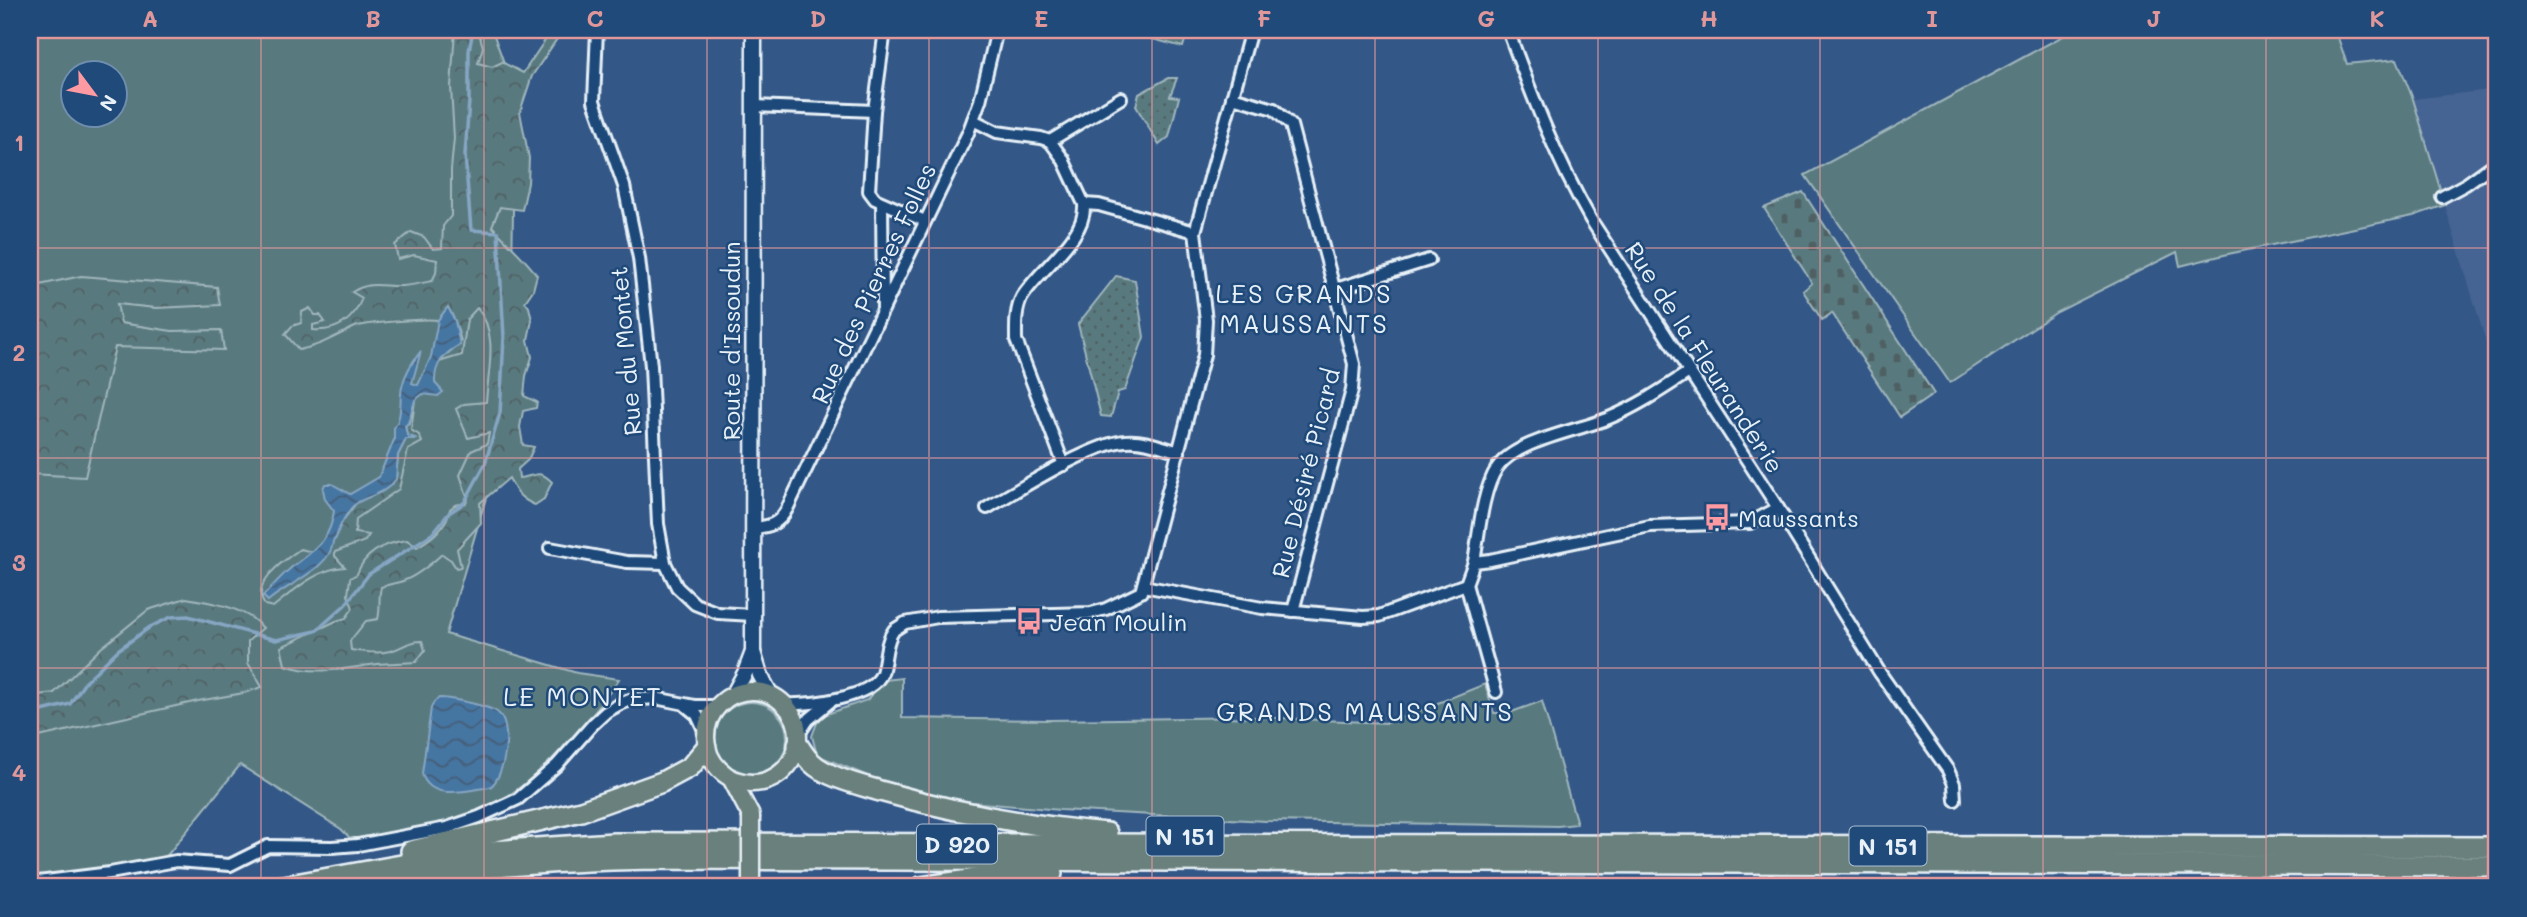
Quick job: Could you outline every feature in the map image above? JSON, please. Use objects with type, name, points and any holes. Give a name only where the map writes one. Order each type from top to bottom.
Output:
[{"type":"highway","name":"D 920","points":[[310,881],[376,858],[581,811],[662,782],[690,767],[706,740]]},
{"type":"highway","name":"N 151","points":[[798,740],[816,766],[854,784],[993,820],[1124,835],[1243,837],[1279,845],[2497,847]]},
{"type":"highway","name":"D 920","points":[[278,887],[474,852],[590,844],[1279,845]]},
{"type":"highway","name":"D 920","points":[[356,887],[471,869],[560,861],[810,859],[1160,862]]},
{"type":"highway","name":"N 151","points":[[1160,862],[2497,866]]},
{"type":"highway","name":"D 920","points":[[921,887],[990,877],[1110,870],[1160,862]]},
{"type":"main road","name":"Route d'Issoudun","points":[[754,30],[753,646],[762,678],[778,699]]},
{"type":"main road","name":"Route d'Issoudun","points":[[733,695],[745,673],[753,646]]},
{"type":"main road","points":[[751,887],[751,816],[768,781],[792,760],[798,740],[794,718],[778,699],[752,691],[733,695],[712,713],[706,740],[716,767],[733,780],[744,784],[768,781]]},
{"type":"main road","points":[[733,780],[751,816]]},
{"type":"street","name":"Rue du Montet","points":[[597,30],[594,101],[624,186],[639,258],[651,366],[658,524],[665,563],[677,587],[695,604],[718,612],[753,615]]},
{"type":"street","points":[[885,30],[874,111],[869,191],[872,197],[882,203],[925,221]]},
{"type":"street","name":"Rue des Pierres Folles","points":[[753,528],[774,524],[783,516],[883,312],[973,121],[997,30]]},
{"type":"street","points":[[1141,589],[1204,355],[1206,320],[1195,232],[1251,30]]},
{"type":"street","name":"Rue de la Fleuranderie","points":[[1508,30],[1532,98],[1569,182],[1778,508],[1880,673],[1948,770],[1954,784],[1955,800]]},
{"type":"street","name":"Rue Désiré Picard","points":[[1232,97],[1273,109],[1291,124],[1353,354],[1354,379],[1293,611]]},
{"type":"street","points":[[1050,141],[1121,98]]},
{"type":"street","points":[[755,106],[874,111]]},
{"type":"street","points":[[973,121],[1003,134],[1050,141],[1063,159],[1084,204],[1084,216],[1078,230],[1021,298],[1015,320],[1016,340],[1064,465]]},
{"type":"street","points":[[2442,197],[2497,163]]},
{"type":"street","points":[[882,203],[883,312]]},
{"type":"street","points":[[1084,204],[1100,205],[1195,232]]},
{"type":"street","points":[[1336,289],[1429,260]]},
{"type":"street","points":[[1496,692],[1465,584],[1474,562],[1489,486],[1496,469],[1509,455],[1527,445],[1582,429],[1619,414],[1689,372]]},
{"type":"street","points":[[987,508],[1064,465],[1110,444],[1126,440],[1179,452]]},
{"type":"street","points":[[1474,562],[1650,526],[1750,523],[1778,508]]},
{"type":"street","points":[[550,548],[627,562],[665,563]]},
{"type":"street","points":[[778,699],[808,704],[859,691],[879,678],[891,635],[905,623],[958,616],[1091,613],[1141,589],[1262,608],[1379,616],[1465,584]]},
{"type":"street","points":[[30,883],[176,861],[230,865],[268,846],[358,845],[447,828],[518,799],[557,765],[593,723],[612,708],[639,699],[655,698],[700,706],[718,706]]},
{"type":"street","points":[[798,740],[812,716],[833,699]]},
{"type":"street","points":[[677,702],[693,712],[706,740]]},
{"type":"shaded area","points":[[2497,89],[2497,379],[2413,99]]},
{"type":"green space","points":[[30,30],[492,30],[515,93],[511,330],[498,457],[446,634],[577,673],[619,679],[564,748],[513,793],[481,810],[445,822],[351,839],[341,829],[240,765],[157,868],[74,887],[30,887]]},
{"type":"green space","points":[[455,30],[478,30],[483,47],[478,63],[492,67],[502,62],[523,73],[552,30],[563,30],[532,76],[520,112],[529,158],[528,183],[522,210],[500,207],[492,226],[537,275],[533,290],[525,302],[532,320],[528,340],[532,357],[524,396],[537,402],[536,408],[523,411],[520,427],[523,445],[534,447],[528,460],[518,469],[519,478],[540,474],[552,482],[544,499],[535,505],[519,495],[509,478],[480,503],[481,523],[457,549],[461,567],[456,568],[451,560],[442,554],[413,576],[381,587],[378,619],[366,621],[350,641],[351,650],[385,652],[422,641],[425,650],[416,662],[331,670],[308,670],[285,665],[281,647],[346,618],[353,608],[348,595],[350,578],[357,574],[371,554],[391,543],[407,540],[417,547],[438,531],[446,521],[450,509],[466,503],[468,499],[460,475],[471,451],[487,444],[489,433],[468,438],[456,409],[464,404],[486,402],[490,340],[484,318],[477,308],[467,319],[462,355],[439,362],[461,341],[448,307],[438,320],[361,325],[299,350],[285,334],[292,326],[301,323],[302,312],[310,308],[325,322],[313,325],[313,330],[330,329],[344,323],[359,306],[362,298],[352,292],[359,288],[371,285],[403,286],[432,281],[437,260],[414,255],[398,259],[395,245],[411,232],[424,237],[433,249],[442,248],[443,226],[451,216],[454,138],[451,87]]},
{"type":"green space","points":[[1118,30],[1188,30],[1183,47]]},
{"type":"green space","points":[[2074,30],[2336,32],[2347,64],[2397,59],[2413,99],[2445,205],[2413,216],[2180,266],[2177,252],[2057,312],[1950,383],[1805,175]]},
{"type":"green space","points":[[1168,78],[1177,78],[1170,96],[1179,97],[1169,137],[1159,145],[1136,106],[1139,94]]},
{"type":"green space","points":[[1803,192],[1934,394],[1900,417],[1832,313],[1822,320],[1803,291],[1812,283],[1764,208]]},
{"type":"green space","points":[[81,276],[217,287],[220,305],[156,308],[117,304],[121,323],[172,331],[221,330],[224,350],[115,347],[85,477],[30,474],[30,285]]},
{"type":"green space","points":[[1116,276],[1135,280],[1144,337],[1125,390],[1118,392],[1111,417],[1101,416],[1078,324]]},
{"type":"green space","points":[[415,400],[411,430],[419,435],[422,442],[408,450],[399,489],[356,519],[355,533],[369,535],[365,541],[335,552],[335,556],[345,567],[325,571],[316,576],[273,607],[265,605],[261,589],[270,573],[300,549],[313,552],[291,568],[263,596],[268,600],[295,583],[336,538],[338,527],[357,502],[396,479],[398,455],[406,439],[416,439],[407,435],[405,425],[409,423]]},
{"type":"green space","points":[[186,598],[238,611],[263,628],[248,641],[248,663],[262,687],[30,739],[30,696],[54,693],[101,648],[148,610]]},
{"type":"green space","points":[[902,678],[902,718],[1050,720],[1254,717],[1388,723],[1485,684],[1494,713],[1509,713],[1542,701],[1577,824],[1558,826],[1266,821],[1060,810],[959,801],[870,777],[817,755],[812,736],[817,723],[824,715],[867,700],[885,680]]},
{"type":"green space","points":[[751,702],[771,708],[781,718],[787,738],[781,758],[771,768],[751,774],[731,768],[721,758],[715,738],[721,718],[731,708]]},
{"type":"water","points":[[448,307],[455,321],[460,345],[445,356],[436,370],[435,383],[443,392],[438,396],[423,394],[415,400],[405,426],[407,435],[417,439],[406,439],[398,455],[396,479],[382,492],[362,500],[350,509],[325,559],[307,575],[268,601],[263,596],[287,571],[320,544],[329,530],[334,511],[325,499],[325,484],[332,484],[350,494],[379,477],[394,440],[405,377],[421,351],[412,383],[418,385],[431,357],[438,320]]},
{"type":"water","points":[[439,698],[486,707],[497,712],[502,718],[506,738],[503,762],[500,773],[490,787],[451,792],[433,788],[427,783],[422,774],[431,708]]},
{"type":"waterway","points":[[30,714],[70,704],[86,681],[118,650],[150,627],[171,617],[188,616],[276,640],[316,631],[345,605],[369,574],[432,534],[449,513],[464,503],[485,464],[500,413],[504,337],[498,232],[471,230],[465,155],[469,51],[473,30]]},
{"type":"place","name":"Maussants","points":[[1717,517]]},
{"type":"place","name":"Jean Moulin","points":[[1029,621]]},
{"type":"district","name":"LES GRANDS MAUSSANTS","points":[[1304,308]]},
{"type":"district","name":"LE MONTET","points":[[583,696]]},
{"type":"district","name":"GRANDS MAUSSANTS","points":[[1365,711]]}]
